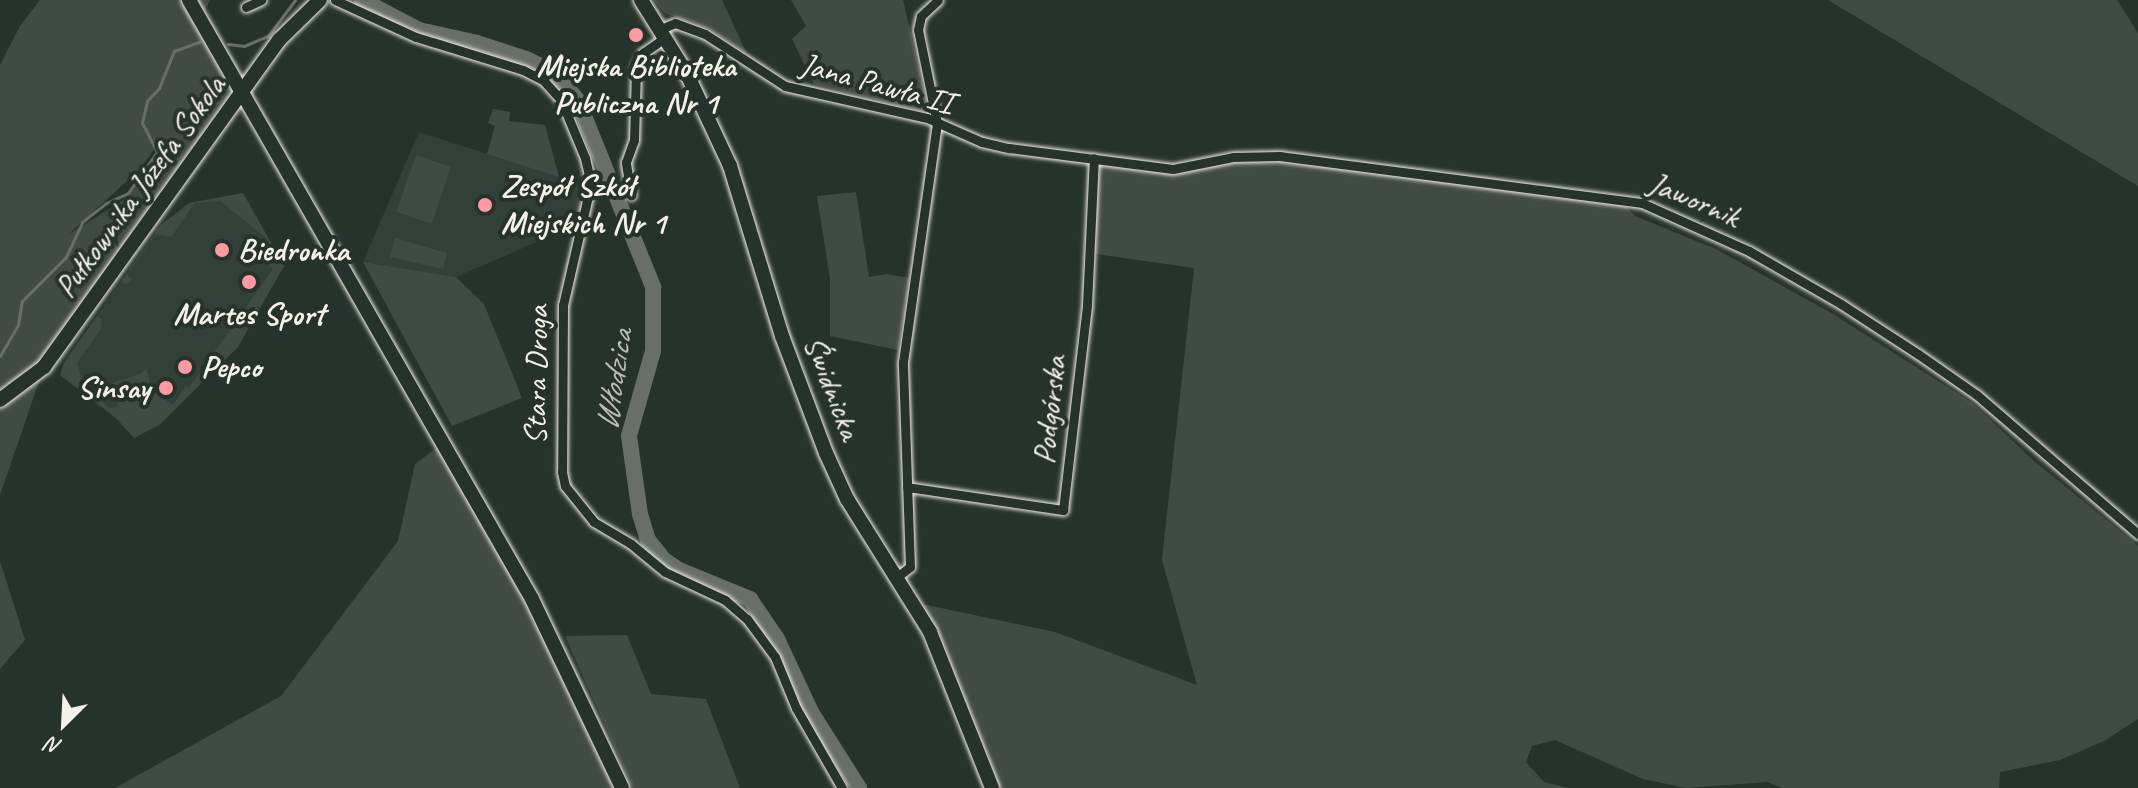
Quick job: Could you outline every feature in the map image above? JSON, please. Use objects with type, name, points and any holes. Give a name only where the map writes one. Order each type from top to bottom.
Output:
[{"type":"street","points":[[189,0],[532,599],[622,788]]},
{"type":"street","points":[[246,7],[261,0]]},
{"type":"street","name":"Pułkownika Józefa Sokola","points":[[0,400],[44,367],[287,30],[320,0]]},
{"type":"street","name":"Stara Droga","points":[[335,0],[416,37],[523,70],[543,80],[561,100],[585,158],[591,183],[563,305],[562,472],[565,486],[594,522],[631,544],[665,572],[725,600],[747,619],[775,657],[801,718],[842,788]]},
{"type":"street","name":"Świdnicka","points":[[641,0],[664,33],[708,114],[730,166],[782,336],[826,453],[847,499],[917,608],[948,672],[992,788]]},
{"type":"street","points":[[897,577],[910,567],[903,362],[937,123],[918,30],[921,16],[938,0]]},
{"type":"street","name":"Jana Pawła II","points":[[664,33],[675,23],[705,34],[785,86],[834,94],[937,123],[982,142],[1094,158]]},
{"type":"street","points":[[631,195],[626,162],[634,140],[636,68],[643,53],[664,33]]},
{"type":"street","name":"Jawornik","points":[[1094,158],[1173,169],[1233,157],[1280,156],[1642,203],[1749,251],[1841,304],[1918,354],[1977,395],[2138,534]]},
{"type":"street","name":"Podgórska","points":[[907,487],[1063,510],[1087,305],[1094,158]]},
{"type":"shaded area","points":[[40,0],[210,0],[200,20],[242,93],[44,367],[0,495],[0,65],[20,26]],"holes":[[[155,148],[156,152],[122,201],[69,234],[139,170]]]},
{"type":"shaded area","points":[[654,0],[722,0],[747,54],[708,28],[664,13]]},
{"type":"shaded area","points":[[791,0],[903,0],[929,113],[814,84],[792,39],[806,26]]},
{"type":"shaded area","points":[[1828,0],[2117,0],[2138,33],[2138,186]]},
{"type":"shaded area","points":[[493,109],[510,112],[509,121],[545,125],[559,177],[487,154],[495,126],[488,123]]},
{"type":"shaded area","name":"Zespół Szkół Miejskich Nr 1","points":[[419,132],[585,185],[578,224],[456,277],[363,262]]},
{"type":"shaded area","points":[[416,155],[451,167],[431,224],[396,212]]},
{"type":"shaded area","points":[[1252,155],[1617,197],[1635,216],[1718,250],[1833,314],[1971,402],[2033,460],[2138,546],[2138,719],[2104,741],[2060,760],[2000,772],[1999,788],[1783,788],[1767,782],[1686,788],[1643,779],[1555,740],[1532,746],[1526,762],[1544,782],[1568,788],[997,788],[980,737],[922,604],[1055,632],[1197,685],[1162,560],[1194,268],[1089,253],[1094,158],[1173,169]]},
{"type":"shaded area","points":[[856,192],[869,277],[887,274],[909,278],[898,350],[830,336],[830,279],[817,196]]},
{"type":"shaded area","points":[[243,193],[284,266],[238,347],[159,425],[134,438],[116,418],[60,375],[64,363],[161,225],[189,203]]},
{"type":"shaded area","points":[[243,193],[284,266],[238,347],[159,425],[134,438],[116,418],[60,375],[64,363],[97,316],[102,319],[101,329],[77,363],[85,388],[110,408],[118,406],[112,383],[142,373],[146,368],[153,392],[173,405],[186,386],[189,388],[273,269],[257,254],[267,239],[220,201],[195,203],[171,237],[155,234],[127,275],[132,279],[126,284],[121,282],[161,225],[189,203]]},
{"type":"shaded area","points":[[395,238],[447,253],[443,269],[390,257]]},
{"type":"shaded area","points":[[363,262],[456,277],[484,304],[522,398],[452,426]]},
{"type":"shaded area","points":[[443,443],[532,599],[615,788],[115,788],[281,696],[398,541],[415,464]]},
{"type":"shaded area","points":[[0,561],[25,640],[0,669]]},
{"type":"shaded area","points":[[627,635],[651,694],[706,699],[740,788],[633,788],[565,636]]},
{"type":"waterway","points":[[228,44],[244,46],[268,36],[295,0]]},
{"type":"waterway","name":"Włodzica","points":[[362,0],[419,30],[477,43],[554,72],[578,101],[653,287],[653,351],[629,436],[640,514],[648,540],[664,560],[679,570],[750,599],[777,639],[811,712],[859,788]]},
{"type":"waterway","points":[[0,356],[18,325],[22,301],[66,257],[82,222],[106,203],[128,193],[157,152],[142,123],[147,101],[159,88],[174,51],[199,42]]},
{"type":"place","name":"Miejska Biblioteka Publiczna Nr 1","points":[[636,35]]},
{"type":"place","name":"Zespół Szkół Miejskich Nr 1","points":[[485,205]]},
{"type":"place","name":"Biedronka","points":[[222,250]]},
{"type":"place","name":"Martes Sport","points":[[249,282]]},
{"type":"place","name":"Pepco","points":[[185,367]]},
{"type":"place","name":"Sinsay","points":[[166,388]]}]
